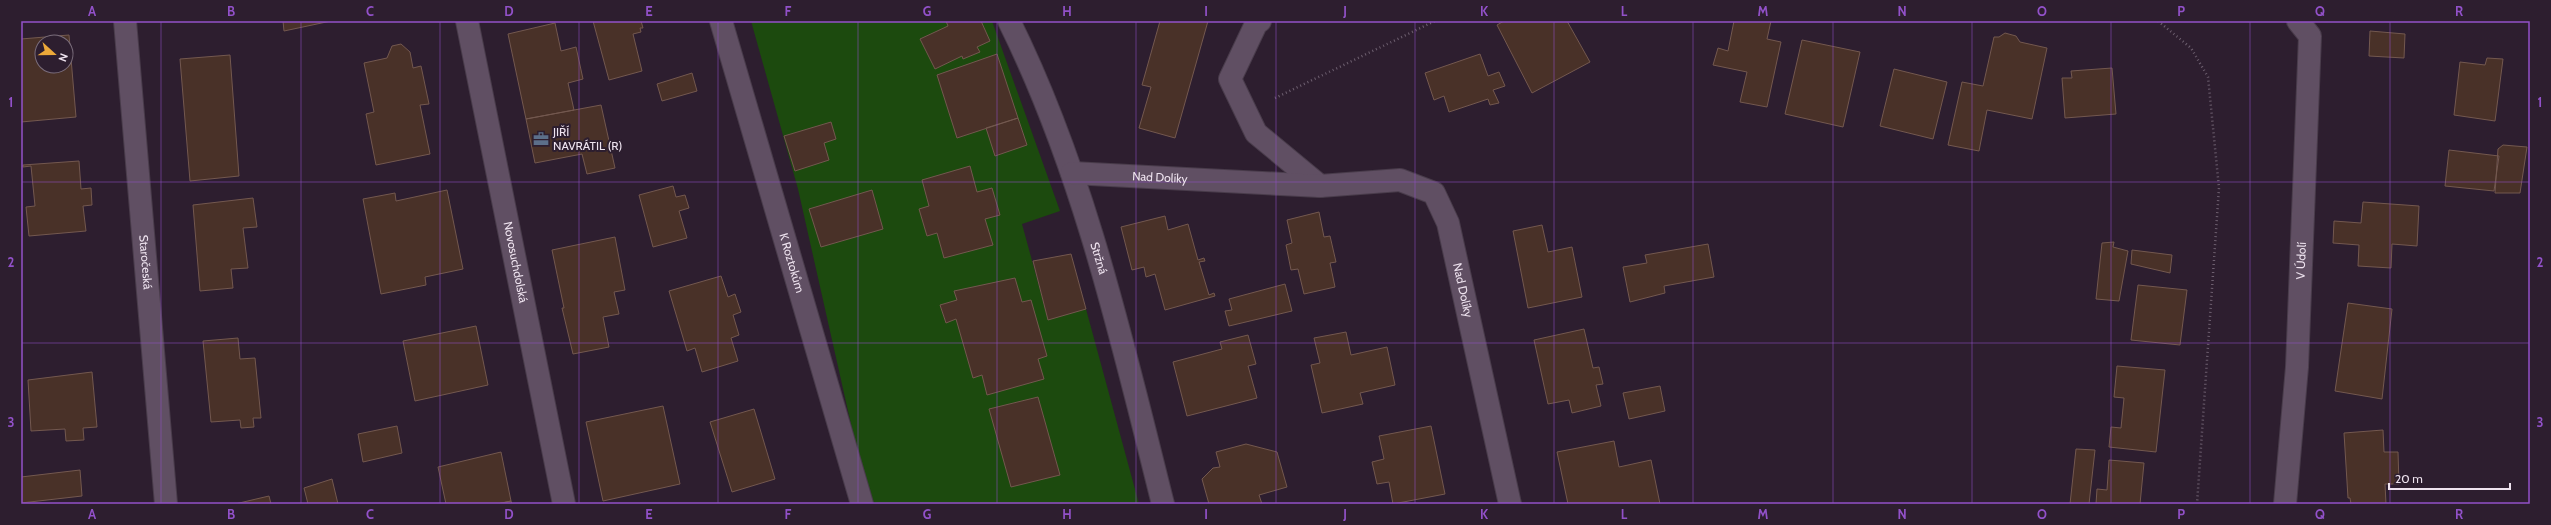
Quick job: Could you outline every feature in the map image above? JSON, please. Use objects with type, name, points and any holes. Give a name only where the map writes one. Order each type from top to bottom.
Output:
[{"type":"street","name":"Staročeská","points":[[125,21],[166,504]]},
{"type":"street","name":"Novosuchdolská","points":[[467,21],[564,504]]},
{"type":"street","name":"K Roztokům","points":[[721,21],[862,504]]},
{"type":"street","name":"Stržná","points":[[1009,21],[1023,48],[1072,173],[1123,346],[1163,504]]},
{"type":"street","points":[[1260,21],[1230,78],[1256,133],[1320,186]]},
{"type":"street","name":"V Údolí","points":[[2285,504],[2297,367],[2307,26]]},
{"type":"street","name":"Nad Dolíky","points":[[1072,173],[1320,186],[1400,180],[1434,193],[1448,223],[1510,504]]},
{"type":"path","points":[[1246,112],[1435,21]]},
{"type":"path","points":[[2158,21],[2191,48],[2208,77],[2219,188],[2197,504]]},
{"type":"green space","points":[[751,21],[992,21],[1060,211],[1022,224],[1048,319],[1086,309],[1139,504],[869,504],[798,189]]},
{"type":"building","points":[[283,21],[331,21],[284,31]]},
{"type":"building","points":[[593,21],[641,21],[643,28],[640,28],[641,32],[633,34],[642,71],[609,80]]},
{"type":"building","points":[[946,21],[981,21],[990,41],[977,47],[980,52],[963,59],[962,56],[935,69],[920,39],[948,26]]},
{"type":"building","points":[[1160,21],[1208,21],[1175,138],[1139,128],[1151,87],[1142,85]]},
{"type":"building","points":[[1504,21],[1567,21],[1590,62],[1532,93],[1497,25]]},
{"type":"building","points":[[1734,21],[1771,21],[1767,39],[1781,42],[1767,107],[1740,102],[1747,72],[1713,65],[1718,48],[1728,51]]},
{"type":"building","points":[[555,23],[561,51],[576,47],[583,79],[568,83],[574,110],[526,119],[508,34]]},
{"type":"building","points":[[2370,31],[2405,34],[2404,58],[2369,56]]},
{"type":"building","points":[[2005,33],[2016,36],[2020,42],[2047,48],[2032,119],[1987,110],[1979,151],[1948,145],[1962,82],[1983,86],[1994,37],[1999,37]]},
{"type":"building","points":[[34,38],[34,74],[72,74],[76,117],[21,122],[21,39]]},
{"type":"building","points":[[1802,40],[1860,52],[1843,127],[1785,114]]},
{"type":"building","points":[[401,44],[410,52],[413,68],[421,66],[429,104],[420,105],[430,154],[376,165],[366,114],[374,112],[364,63],[387,58],[392,46]]},
{"type":"building","points":[[997,54],[1018,118],[957,138],[937,75]]},
{"type":"building","points":[[1480,54],[1488,76],[1499,72],[1505,86],[1493,90],[1499,103],[1490,105],[1488,99],[1449,112],[1444,96],[1434,100],[1425,73]]},
{"type":"building","points":[[230,55],[239,176],[190,181],[180,59]]},
{"type":"building","points":[[2487,58],[2503,59],[2495,121],[2454,115],[2460,62],[2485,65]]},
{"type":"building","points":[[2112,68],[2116,114],[2065,118],[2062,78],[2072,78],[2071,71]]},
{"type":"building","points":[[1894,69],[1947,82],[1933,139],[1880,126]]},
{"type":"building","points":[[692,73],[697,91],[662,101],[657,84]]},
{"type":"building","points":[[601,105],[615,168],[587,174],[582,154],[535,163],[526,119]]},
{"type":"building","points":[[1018,118],[1027,145],[995,156],[986,128]]},
{"type":"building","points":[[831,122],[836,139],[824,143],[829,160],[795,171],[784,136]]},
{"type":"building","points":[[2503,145],[2527,147],[2520,193],[2495,193],[2498,149]]},
{"type":"building","points":[[2449,150],[2499,156],[2494,191],[2445,186]]},
{"type":"building","points":[[79,161],[81,189],[91,188],[92,205],[83,206],[86,231],[29,236],[26,207],[35,206],[31,166],[23,167],[23,165]]},
{"type":"building","points":[[970,166],[977,192],[992,188],[1000,215],[985,219],[993,245],[944,258],[937,233],[927,236],[919,209],[929,206],[922,180]]},
{"type":"building","points":[[673,186],[676,197],[685,195],[689,208],[679,211],[687,238],[653,247],[639,195]]},
{"type":"building","points":[[447,190],[463,269],[425,277],[426,285],[381,294],[363,199],[395,193],[396,201]]},
{"type":"building","points":[[872,190],[883,229],[821,247],[809,209]]},
{"type":"building","points":[[253,198],[257,227],[243,228],[248,268],[231,269],[233,288],[200,291],[193,205]]},
{"type":"building","points":[[2363,202],[2419,206],[2417,246],[2392,244],[2391,268],[2358,266],[2359,245],[2333,243],[2334,221],[2361,223]]},
{"type":"building","points":[[1319,212],[1324,237],[1330,236],[1336,262],[1330,263],[1335,287],[1304,294],[1298,269],[1291,270],[1286,245],[1292,243],[1287,220]]},
{"type":"building","points":[[1165,216],[1168,230],[1188,224],[1198,260],[1204,258],[1205,261],[1199,262],[1209,295],[1214,293],[1215,296],[1165,310],[1155,274],[1146,277],[1144,267],[1132,270],[1121,227]]},
{"type":"building","points":[[1542,225],[1548,252],[1572,247],[1582,297],[1528,308],[1513,231]]},
{"type":"building","points":[[615,237],[625,290],[614,292],[619,314],[603,317],[609,347],[573,354],[562,308],[564,308],[552,250]]},
{"type":"building","points":[[2114,242],[2113,247],[2128,251],[2119,301],[2096,299],[2102,243]]},
{"type":"building","points":[[1708,244],[1714,277],[1664,286],[1665,293],[1630,302],[1623,267],[1647,263],[1645,255]]},
{"type":"building","points":[[2132,250],[2172,255],[2170,273],[2131,264]]},
{"type":"building","points":[[1071,254],[1086,309],[1048,320],[1033,261]]},
{"type":"building","points":[[721,276],[728,297],[735,294],[741,312],[733,315],[739,335],[731,338],[738,361],[702,372],[695,348],[687,351],[669,291]]},
{"type":"building","points":[[1015,278],[1022,302],[1031,300],[1047,356],[1038,359],[1044,379],[987,395],[982,375],[973,378],[956,319],[946,323],[940,305],[957,300],[954,291]]},
{"type":"building","points":[[1285,284],[1292,311],[1229,326],[1225,311],[1232,310],[1229,299]]},
{"type":"building","points":[[2138,285],[2187,290],[2180,345],[2131,340]]},
{"type":"building","points":[[2348,303],[2392,309],[2382,399],[2335,391]]},
{"type":"building","points":[[476,326],[488,385],[415,401],[403,341]]},
{"type":"building","points":[[1584,329],[1593,368],[1599,367],[1603,384],[1596,385],[1601,406],[1572,413],[1569,400],[1548,404],[1534,340]]},
{"type":"building","points":[[1346,332],[1351,355],[1387,347],[1395,385],[1360,393],[1363,404],[1322,413],[1311,365],[1320,363],[1314,338]]},
{"type":"building","points":[[1248,335],[1256,364],[1248,366],[1257,398],[1187,416],[1173,362],[1222,349],[1220,342]]},
{"type":"building","points":[[238,338],[240,359],[255,358],[261,418],[253,418],[254,427],[241,428],[240,420],[211,422],[203,341]]},
{"type":"building","points":[[2117,366],[2165,370],[2156,452],[2109,447],[2111,427],[2121,428],[2124,398],[2114,397]]},
{"type":"building","points":[[92,372],[97,427],[83,428],[84,440],[66,441],[65,429],[31,431],[28,380]]},
{"type":"building","points":[[1660,386],[1665,411],[1629,419],[1623,393]]},
{"type":"building","points":[[1038,397],[1060,475],[1011,487],[989,409]]},
{"type":"building","points":[[663,406],[680,484],[603,501],[586,422]]},
{"type":"building","points":[[754,409],[775,479],[732,492],[710,422]]},
{"type":"building","points":[[397,426],[402,453],[363,462],[358,434]]},
{"type":"building","points":[[1431,426],[1445,494],[1393,504],[1389,482],[1377,484],[1372,462],[1384,459],[1379,436]]},
{"type":"building","points":[[2383,430],[2384,452],[2398,452],[2399,484],[2385,484],[2386,504],[2351,504],[2350,498],[2348,498],[2344,433]]},
{"type":"building","points":[[1614,441],[1619,467],[1651,460],[1660,504],[1568,504],[1557,452]]},
{"type":"building","points":[[1246,444],[1277,452],[1287,487],[1259,495],[1262,504],[1209,504],[1202,479],[1213,468],[1220,467],[1216,452]]},
{"type":"building","points":[[2076,449],[2095,450],[2089,504],[2070,504]]},
{"type":"building","points":[[501,452],[511,501],[497,504],[446,504],[438,467]]},
{"type":"building","points":[[2109,460],[2144,463],[2140,504],[2096,504],[2097,489],[2107,490]]},
{"type":"building","points":[[80,470],[82,496],[21,503],[21,477]]},
{"type":"building","points":[[332,479],[338,504],[308,504],[304,488]]},
{"type":"building","points":[[269,496],[271,504],[235,504]]},
{"type":"building","points":[[511,501],[512,504],[497,504]]},
{"type":"place","name":"JIŘÍ NAVRÁTIL (R)","points":[[541,139]]}]
